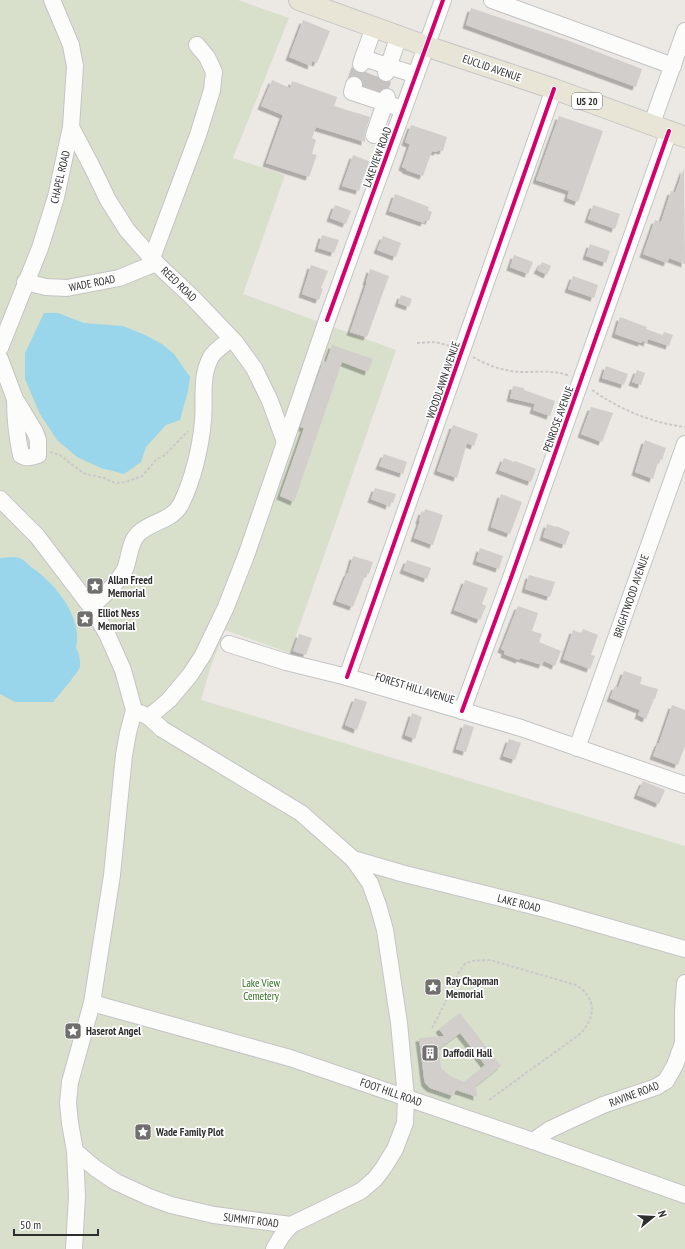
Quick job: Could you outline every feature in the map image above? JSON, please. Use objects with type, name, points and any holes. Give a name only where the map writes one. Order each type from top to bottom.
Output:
[{"type":"main road","name":"EUCLID AVENUE","points":[[299,0],[426,46],[554,89],[668,131]]},
{"type":"street","name":"CHAPEL ROAD","points":[[0,348],[25,282],[40,248],[56,197],[70,127],[75,66],[74,56],[71,45],[52,0]]},
{"type":"street","name":"LAKEVIEW ROAD","points":[[149,717],[169,700],[190,675],[203,655],[226,607],[327,320],[443,0]]},
{"type":"street","points":[[492,0],[673,66]]},
{"type":"street","points":[[374,27],[380,67]]},
{"type":"street","name":"PENROSE AVENUE","points":[[462,711],[512,575],[668,131],[673,66],[685,31]]},
{"type":"street","points":[[380,67],[399,36]]},
{"type":"street","points":[[154,260],[198,135],[212,90],[214,72],[207,57],[197,46]]},
{"type":"street","points":[[380,67],[416,75]]},
{"type":"street","name":"WOODLAWN AVENUE","points":[[348,677],[554,89]]},
{"type":"street","points":[[374,135],[373,95],[403,109]]},
{"type":"street","name":"REED ROAD","points":[[70,127],[108,200],[127,230],[231,339],[254,368],[270,401],[285,442]]},
{"type":"street","name":"WADE ROAD","points":[[25,282],[46,287],[67,288],[119,278],[154,260]]},
{"type":"street","points":[[91,608],[114,584],[125,569],[135,538],[139,533],[146,528],[170,517],[175,513],[181,504],[196,459],[201,438],[204,375],[212,356],[231,339]]},
{"type":"street","points":[[0,359],[15,399],[15,418],[21,455],[29,458],[38,455]]},
{"type":"street","name":"BRIGHTWOOD AVENUE","points":[[578,748],[685,444]]},
{"type":"street","points":[[0,499],[37,536],[91,608],[107,634],[123,670],[134,710],[125,748],[112,875],[92,1003],[70,1082],[68,1103],[75,1152],[77,1196],[74,1249]]},
{"type":"street","name":"FOREST HILL AVENUE","points":[[229,644],[286,662],[348,677],[521,728],[685,786]]},
{"type":"street","points":[[134,710],[149,717],[162,729],[301,813],[353,859]]},
{"type":"street","name":"LAKE ROAD","points":[[353,859],[545,909],[685,949]]},
{"type":"street","name":"SUMMIT ROAD","points":[[75,1152],[116,1182],[171,1205],[214,1215],[291,1225],[361,1191],[375,1179],[384,1168],[395,1148],[405,1123],[407,1102],[399,1023],[385,930],[370,883],[353,859]]},
{"type":"street","name":"RAVINE ROAD","points":[[533,1141],[555,1127],[603,1105],[656,1087],[666,1081],[675,1065],[683,1043],[685,983]]},
{"type":"street","name":"FOOT HILL ROAD","points":[[92,1003],[290,1058],[407,1102],[533,1141],[685,1195]]},
{"type":"street","points":[[274,1249],[281,1237],[291,1225]]},
{"type":"path","points":[[417,343],[435,342],[447,345],[482,362],[502,369],[522,372],[563,373],[573,377]]},
{"type":"path","points":[[589,388],[609,402],[620,407],[658,421],[685,427]]},
{"type":"path","points":[[38,455],[51,452],[60,455],[83,472],[115,483],[126,482],[142,476],[156,460],[165,455],[203,414]]},
{"type":"path","points":[[432,1028],[459,972],[465,964],[472,961],[490,960],[576,985],[583,989],[591,1003],[592,1013],[590,1022],[586,1028],[580,1034],[488,1100]]},
{"type":"green space","name":"Lake View Cemetery","points":[[0,0],[238,0],[289,18],[233,158],[285,175],[243,294],[396,350],[290,653],[225,630],[210,669],[201,700],[685,846],[685,1249],[0,1249]]},
{"type":"water","points":[[44,313],[58,313],[84,323],[123,326],[145,335],[162,344],[174,354],[190,377],[188,391],[180,420],[166,425],[146,447],[141,462],[124,474],[101,468],[77,457],[57,440],[40,414],[25,379],[25,353]]},
{"type":"water","points":[[14,557],[24,560],[50,582],[66,602],[71,613],[77,636],[76,648],[80,657],[80,667],[53,702],[15,702],[0,694],[0,558]]},
{"type":"building","points":[[471,8],[564,39],[642,69],[636,87],[466,25]]},
{"type":"building","points":[[303,20],[330,31],[317,63],[312,61],[311,66],[289,57]]},
{"type":"building","points":[[272,80],[290,88],[292,81],[337,97],[334,106],[370,117],[365,132],[365,142],[316,127],[312,138],[316,140],[312,154],[317,155],[309,177],[266,163],[283,115],[261,106]]},
{"type":"building","points":[[559,116],[603,131],[578,202],[567,198],[569,191],[536,180]]},
{"type":"building","points":[[411,125],[447,137],[443,151],[432,151],[423,176],[402,167],[410,144],[405,142]]},
{"type":"building","points":[[353,155],[371,162],[366,176],[364,175],[359,191],[342,186]]},
{"type":"building","points":[[684,168],[685,264],[669,258],[667,263],[643,254],[655,220],[661,222],[671,191],[675,193]]},
{"type":"building","points":[[395,194],[429,207],[428,210],[432,212],[429,221],[425,220],[424,223],[389,211]]},
{"type":"building","points":[[335,205],[351,211],[346,224],[330,218]]},
{"type":"building","points":[[593,205],[620,214],[615,229],[588,219]]},
{"type":"building","points":[[322,235],[339,240],[334,253],[318,248]]},
{"type":"building","points":[[383,236],[401,243],[396,257],[377,250]]},
{"type":"building","points":[[590,244],[610,251],[606,263],[586,256]]},
{"type":"building","points":[[514,255],[533,262],[528,274],[510,267]]},
{"type":"building","points":[[542,262],[551,266],[547,275],[537,270]]},
{"type":"building","points":[[311,265],[328,271],[321,288],[323,289],[319,300],[302,294]]},
{"type":"building","points":[[370,269],[389,276],[367,337],[350,332]]},
{"type":"building","points":[[573,276],[598,285],[594,298],[568,289]]},
{"type":"building","points":[[401,295],[412,299],[409,307],[398,303]]},
{"type":"building","points":[[620,317],[647,327],[646,329],[663,335],[664,332],[673,335],[669,346],[648,339],[647,343],[642,341],[641,343],[615,334]]},
{"type":"building","points":[[332,345],[373,359],[368,372],[342,362],[294,502],[280,496],[304,428],[300,427],[323,361],[326,362]]},
{"type":"building","points":[[606,366],[628,374],[624,385],[602,378]]},
{"type":"building","points":[[637,370],[645,373],[641,385],[632,382]]},
{"type":"building","points":[[513,386],[524,388],[524,390],[555,401],[550,416],[533,410],[535,404],[510,398]]},
{"type":"building","points":[[591,407],[613,413],[602,442],[581,434]]},
{"type":"building","points":[[453,425],[478,434],[474,446],[467,443],[457,478],[437,471]]},
{"type":"building","points":[[645,440],[666,448],[662,460],[659,459],[653,479],[635,472]]},
{"type":"building","points":[[384,454],[407,462],[403,474],[379,466]]},
{"type":"building","points":[[504,458],[536,469],[531,482],[499,470]]},
{"type":"building","points":[[375,488],[396,494],[393,503],[390,502],[389,506],[371,499]]},
{"type":"building","points":[[501,494],[522,502],[510,534],[491,527]]},
{"type":"building","points":[[425,509],[443,515],[433,545],[414,538],[422,511],[424,512]]},
{"type":"building","points":[[547,524],[570,532],[565,545],[543,537]]},
{"type":"building","points":[[480,548],[503,556],[499,569],[476,561]]},
{"type":"building","points":[[353,556],[373,562],[369,574],[366,573],[353,607],[336,601],[348,573]]},
{"type":"building","points":[[407,560],[431,568],[427,579],[403,570]]},
{"type":"building","points":[[529,575],[555,582],[550,597],[525,589]]},
{"type":"building","points":[[465,580],[488,588],[482,604],[486,606],[480,620],[454,610]]},
{"type":"building","points":[[518,606],[538,613],[532,631],[542,634],[539,642],[561,651],[555,666],[544,661],[542,665],[520,658],[519,660],[504,654],[505,651],[501,649]]},
{"type":"building","points":[[583,629],[598,635],[591,655],[595,656],[590,669],[563,659],[573,630],[581,633]]},
{"type":"building","points":[[299,634],[312,638],[306,655],[293,651]]},
{"type":"building","points":[[624,671],[642,677],[640,684],[658,689],[646,719],[638,715],[640,710],[610,698],[615,686],[618,688]]},
{"type":"building","points":[[355,698],[367,702],[357,730],[345,725]]},
{"type":"building","points":[[672,705],[685,710],[685,746],[678,765],[653,756]]},
{"type":"building","points":[[412,713],[422,717],[415,739],[405,735]]},
{"type":"building","points":[[464,724],[474,727],[466,752],[456,749]]},
{"type":"building","points":[[509,739],[521,743],[515,760],[503,756]]},
{"type":"building","points":[[643,781],[665,790],[659,804],[637,795]]},
{"type":"building","points":[[460,1013],[501,1066],[476,1086],[477,1097],[456,1090],[453,1096],[430,1088],[425,1083],[419,1038],[444,1036],[439,1029]],"holes":[[[460,1033],[485,1065],[464,1082],[450,1076],[441,1068],[439,1049]]]},
{"type":"tunnel","points":[[354,85],[361,64]]},
{"type":"tunnel","points":[[365,89],[373,68]]},
{"type":"tunnel","points":[[378,94],[386,73]]},
{"type":"cycle path","points":[[327,320],[443,0]]},
{"type":"cycle path","points":[[347,677],[554,89]]},
{"type":"cycle path","points":[[462,711],[512,575],[669,131]]},
{"type":"place","name":"Allan Freed Memorial","points":[[95,586]]},
{"type":"place","name":"Elliot Ness Memorial","points":[[85,619]]},
{"type":"place","name":"Ray Chapman Memorial","points":[[433,987]]},
{"type":"place","name":"Haserot Angel","points":[[73,1031]]},
{"type":"place","name":"Daffodil Hall","points":[[430,1053]]},
{"type":"place","name":"Wade Family Plot","points":[[143,1132]]}]
